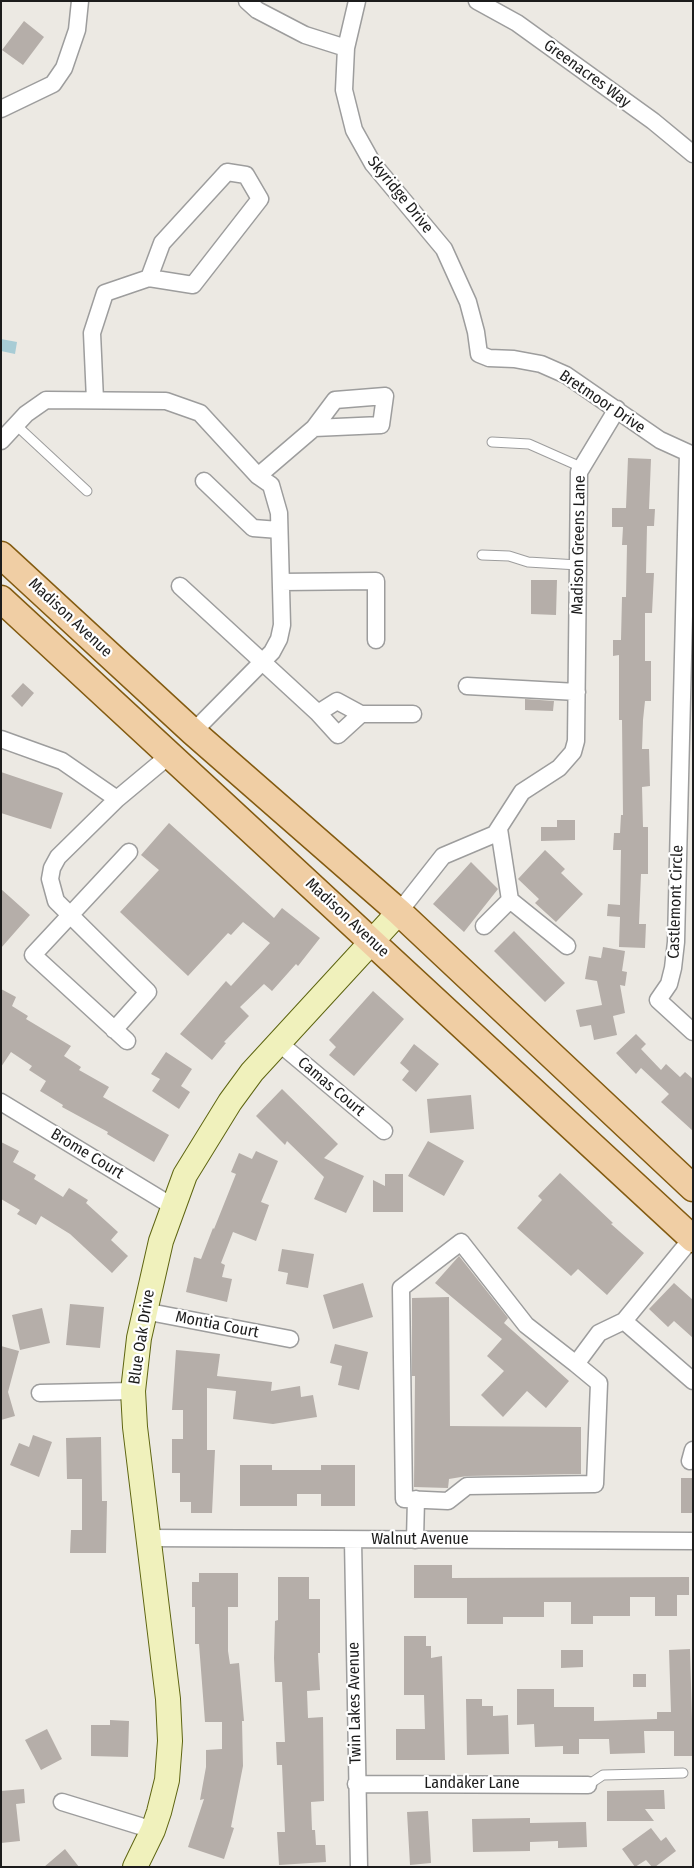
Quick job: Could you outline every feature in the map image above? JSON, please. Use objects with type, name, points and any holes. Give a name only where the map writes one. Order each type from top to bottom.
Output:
[{"type":"main road","name":"Madison Avenue","points":[[1,554],[193,732],[398,912],[693,1188]]},
{"type":"main road","name":"Madison Avenue","points":[[1,599],[171,754],[692,1238]]},
{"type":"street","points":[[1,109],[53,84],[64,68],[77,30],[80,1]]},
{"type":"street","points":[[247,1],[257,10],[305,34],[346,48]]},
{"type":"street","name":"Skyridge Drive","points":[[357,1],[346,48],[344,90],[354,130],[373,164],[444,249],[468,302],[476,332],[479,354]]},
{"type":"street","name":"Greenacres Way","points":[[476,1],[517,23],[653,121],[693,154]]},
{"type":"street","points":[[95,400],[92,333],[105,293],[149,278],[193,285],[260,199],[246,175],[226,172],[162,243],[149,278]]},
{"type":"street","name":"Bretmoor Drive","points":[[479,354],[488,358],[514,359],[541,364],[566,375],[660,440],[691,454]]},
{"type":"street","points":[[7,432],[26,414],[46,400],[166,401],[200,413],[258,476],[271,486],[279,513],[280,530],[282,624],[279,639],[272,652],[193,732]]},
{"type":"street","name":"Madison Greens Lane","points":[[499,829],[512,805],[522,792],[559,768],[573,752],[576,741],[577,692],[578,472],[617,409]]},
{"type":"street","points":[[258,476],[314,428]]},
{"type":"street","name":"Castlemont Circle","points":[[691,454],[676,942],[673,968],[668,984],[658,1000],[693,1032]]},
{"type":"street","points":[[204,481],[253,528],[280,530]]},
{"type":"street","points":[[281,582],[376,581],[376,640]]},
{"type":"street","points":[[180,586],[318,713],[338,735],[361,714]]},
{"type":"street","points":[[467,686],[577,692]]},
{"type":"street","points":[[318,713],[337,701],[361,714],[414,714]]},
{"type":"street","points":[[1,739],[62,761],[117,799]]},
{"type":"street","points":[[114,1030],[148,992],[56,900],[50,879],[52,868],[58,857],[117,799],[171,754]]},
{"type":"street","points":[[499,829],[510,900],[567,946]]},
{"type":"street","points":[[398,912],[443,856],[490,838],[499,829]]},
{"type":"street","points":[[127,1041],[33,955],[129,852]]},
{"type":"street","points":[[484,926],[510,900]]},
{"type":"street","name":"Blue Oak Drive","points":[[135,1867],[153,1830],[167,1780],[170,1742],[168,1699],[135,1427],[134,1391],[134,1364],[144,1310],[161,1241],[172,1206],[185,1175],[212,1128],[252,1072],[398,912]]},
{"type":"street","name":"Camas Court","points":[[279,1043],[384,1131]]},
{"type":"street","name":"Brome Court","points":[[1,1102],[172,1206]]},
{"type":"street","points":[[576,1364],[599,1333],[624,1321],[692,1238]]},
{"type":"street","points":[[461,1242],[526,1325],[576,1364],[599,1384],[595,1484],[467,1486],[448,1501],[404,1499],[401,1288],[461,1242]]},
{"type":"street","name":"Montia Court","points":[[144,1310],[290,1339]]},
{"type":"street","points":[[624,1321],[693,1381]]},
{"type":"street","points":[[40,1393],[134,1391]]},
{"type":"street","points":[[415,1540],[416,1499]]},
{"type":"street","name":"Walnut Avenue","points":[[147,1538],[693,1541]]},
{"type":"street","name":"Twin Lakes Avenue","points":[[353,1540],[359,1867]]},
{"type":"street","name":"Landaker Lane","points":[[356,1784],[588,1785]]},
{"type":"street","points":[[62,1802],[153,1830]]},
{"type":"lane","points":[[7,432],[87,491]]},
{"type":"lane","points":[[492,442],[529,444],[581,466]]},
{"type":"lane","points":[[482,555],[509,556],[528,562],[578,565]]},
{"type":"lane","points":[[588,1785],[604,1775],[683,1773]]},
{"type":"water","points":[[1,339],[17,342],[15,354],[1,351]]},
{"type":"building","points":[[24,21],[44,37],[23,65],[2,50]]},
{"type":"building","points":[[628,458],[651,459],[649,509],[655,509],[654,526],[647,526],[646,573],[654,573],[652,613],[645,613],[645,661],[651,661],[651,701],[645,701],[642,749],[649,749],[650,786],[642,787],[643,827],[648,827],[648,874],[641,874],[639,924],[646,924],[645,948],[619,947],[620,917],[607,916],[608,904],[620,905],[621,850],[613,850],[614,833],[620,833],[621,815],[623,815],[622,720],[619,720],[619,655],[613,656],[613,640],[621,640],[622,597],[626,597],[627,545],[622,545],[623,527],[612,527],[612,508],[626,508]]},
{"type":"building","points":[[531,580],[557,580],[556,615],[531,614]]},
{"type":"building","points":[[23,683],[34,693],[22,707],[11,696]]},
{"type":"building","points":[[525,699],[554,701],[553,711],[525,710]]},
{"type":"building","points":[[1,772],[63,793],[51,829],[1,813]]},
{"type":"building","points":[[557,820],[575,820],[575,840],[541,841],[541,827],[557,827]]},
{"type":"building","points":[[169,823],[274,918],[282,908],[320,938],[298,966],[296,964],[272,991],[264,984],[240,1007],[249,1016],[224,1042],[226,1043],[212,1060],[180,1034],[226,981],[231,986],[270,943],[243,922],[231,935],[228,933],[188,976],[120,912],[159,870],[141,855]]},
{"type":"building","points":[[545,850],[565,869],[561,873],[583,894],[556,922],[535,903],[539,899],[518,879]]},
{"type":"building","points":[[471,862],[498,889],[464,932],[433,904]]},
{"type":"building","points":[[1,889],[30,915],[1,948]]},
{"type":"building","points":[[514,931],[565,983],[545,1002],[494,951]]},
{"type":"building","points":[[603,947],[625,951],[622,971],[627,972],[625,986],[620,985],[625,1013],[613,1016],[617,1035],[594,1040],[591,1025],[580,1027],[576,1010],[602,1005],[597,981],[585,979],[589,956],[601,958]]},
{"type":"building","points":[[1,989],[16,997],[12,1006],[28,1016],[26,1019],[71,1046],[64,1056],[81,1067],[79,1070],[109,1087],[103,1097],[169,1135],[154,1162],[107,1134],[108,1132],[62,1107],[63,1105],[40,1091],[46,1081],[29,1070],[32,1066],[11,1052],[1,1067]]},
{"type":"building","points":[[373,991],[404,1019],[354,1076],[329,1055],[336,1047],[329,1040]]},
{"type":"building","points":[[636,1034],[646,1044],[641,1049],[661,1070],[666,1064],[680,1077],[685,1072],[693,1079],[693,1131],[661,1102],[669,1094],[641,1068],[636,1074],[616,1053]]},
{"type":"building","points":[[414,1044],[439,1064],[416,1092],[402,1080],[409,1071],[400,1063]]},
{"type":"building","points":[[166,1052],[192,1069],[181,1086],[190,1092],[179,1109],[152,1091],[160,1079],[151,1074]]},
{"type":"building","points":[[282,1089],[338,1144],[324,1158],[364,1176],[346,1213],[314,1199],[324,1177],[287,1141],[285,1145],[256,1116]]},
{"type":"building","points":[[471,1095],[474,1129],[430,1133],[427,1099]]},
{"type":"building","points":[[428,1141],[464,1161],[444,1196],[408,1176]]},
{"type":"building","points":[[1,1142],[19,1151],[13,1162],[36,1175],[34,1179],[63,1197],[69,1188],[88,1200],[86,1203],[118,1232],[111,1240],[128,1256],[112,1273],[70,1234],[41,1216],[36,1225],[17,1214],[20,1210],[1,1199]]},
{"type":"building","points":[[256,1151],[278,1161],[261,1202],[269,1205],[256,1241],[233,1232],[221,1263],[225,1265],[222,1277],[232,1279],[227,1302],[186,1292],[194,1257],[201,1259],[214,1229],[236,1174],[231,1172],[239,1153],[252,1159]]},
{"type":"building","points":[[560,1173],[613,1223],[611,1224],[644,1253],[607,1295],[578,1269],[571,1276],[517,1228],[542,1200],[538,1196]]},
{"type":"building","points":[[385,1174],[403,1174],[403,1212],[373,1212],[373,1180],[385,1186]]},
{"type":"building","points":[[282,1249],[314,1254],[308,1288],[286,1284],[288,1273],[278,1271]]},
{"type":"building","points":[[459,1256],[508,1318],[504,1323],[569,1381],[546,1408],[527,1391],[503,1417],[481,1395],[504,1371],[487,1356],[502,1339],[435,1283]]},
{"type":"building","points":[[363,1283],[373,1317],[333,1329],[323,1295]]},
{"type":"building","points":[[674,1283],[693,1300],[693,1338],[674,1321],[668,1327],[649,1309]]},
{"type":"building","points":[[449,1297],[450,1426],[581,1427],[581,1474],[467,1476],[449,1479],[448,1488],[414,1487],[415,1376],[412,1376],[412,1298]]},
{"type":"building","points":[[70,1304],[104,1307],[100,1348],[66,1345]]},
{"type":"building","points":[[42,1308],[50,1343],[20,1350],[12,1315]]},
{"type":"building","points":[[335,1344],[368,1352],[359,1390],[338,1385],[342,1366],[330,1363]]},
{"type":"building","points":[[1,1346],[19,1351],[8,1392],[15,1416],[1,1420]]},
{"type":"building","points":[[176,1350],[220,1354],[217,1376],[272,1382],[271,1391],[300,1386],[301,1397],[313,1395],[317,1417],[273,1424],[233,1419],[236,1391],[207,1388],[207,1450],[215,1450],[212,1513],[191,1513],[191,1502],[180,1502],[180,1473],[172,1473],[172,1439],[183,1439],[183,1410],[172,1410]]},
{"type":"building","points":[[33,1435],[52,1442],[39,1477],[10,1465],[19,1443],[29,1447]]},
{"type":"building","points":[[101,1437],[102,1501],[107,1501],[106,1553],[70,1553],[71,1530],[82,1530],[82,1479],[67,1479],[66,1438]]},
{"type":"building","points":[[240,1465],[272,1465],[272,1470],[321,1470],[321,1465],[355,1465],[355,1506],[321,1506],[321,1494],[297,1494],[297,1506],[240,1506]]},
{"type":"building","points":[[681,1478],[693,1478],[693,1513],[681,1513]]},
{"type":"building","points":[[414,1565],[452,1565],[452,1578],[689,1577],[689,1595],[677,1595],[677,1616],[655,1616],[655,1597],[630,1597],[630,1616],[593,1616],[593,1624],[571,1624],[571,1602],[544,1602],[544,1617],[503,1617],[503,1624],[467,1624],[467,1598],[414,1598]]},
{"type":"building","points":[[199,1573],[238,1573],[238,1607],[228,1607],[228,1651],[230,1664],[239,1663],[244,1721],[242,1721],[243,1766],[231,1827],[234,1828],[224,1859],[188,1847],[204,1799],[200,1800],[206,1767],[206,1750],[222,1749],[222,1722],[205,1722],[199,1644],[195,1644],[195,1607],[192,1607],[192,1582],[199,1582]]},
{"type":"building","points":[[278,1577],[309,1577],[309,1599],[320,1599],[320,1653],[318,1653],[320,1690],[307,1691],[308,1718],[323,1717],[324,1801],[311,1802],[312,1830],[315,1830],[316,1845],[325,1845],[326,1862],[279,1865],[277,1832],[285,1832],[282,1765],[277,1765],[276,1742],[285,1742],[282,1682],[275,1682],[275,1621],[278,1620]]},
{"type":"building","points":[[404,1636],[426,1636],[426,1646],[431,1646],[431,1658],[442,1656],[445,1760],[396,1760],[396,1729],[425,1729],[424,1695],[404,1695]]},
{"type":"building","points":[[690,1649],[693,1756],[674,1756],[674,1731],[644,1731],[645,1753],[610,1754],[609,1739],[579,1739],[579,1754],[563,1754],[563,1746],[535,1747],[534,1724],[517,1725],[517,1689],[554,1689],[554,1707],[594,1707],[594,1721],[657,1719],[657,1712],[671,1712],[669,1650]]},
{"type":"building","points":[[561,1650],[583,1650],[583,1667],[561,1668]]},
{"type":"building","points":[[633,1674],[646,1674],[646,1687],[633,1687]]},
{"type":"building","points":[[466,1699],[482,1699],[482,1706],[493,1706],[493,1716],[508,1715],[509,1754],[467,1755]]},
{"type":"building","points":[[110,1720],[129,1721],[128,1757],[91,1756],[91,1725],[110,1725]]},
{"type":"building","points":[[47,1729],[62,1759],[41,1770],[25,1740]]},
{"type":"building","points":[[24,1789],[25,1803],[16,1804],[20,1841],[1,1843],[1,1791]]},
{"type":"building","points":[[664,1790],[665,1809],[645,1809],[654,1821],[607,1821],[607,1791]]},
{"type":"building","points":[[428,1811],[431,1863],[410,1865],[407,1812]]},
{"type":"building","points":[[530,1818],[530,1823],[586,1822],[587,1847],[558,1848],[558,1841],[530,1842],[530,1851],[473,1852],[472,1819]]},
{"type":"building","points":[[651,1828],[661,1841],[666,1837],[676,1851],[655,1867],[652,1867],[646,1860],[635,1867],[622,1849]]},
{"type":"building","points":[[65,1849],[79,1867],[44,1867]]}]
